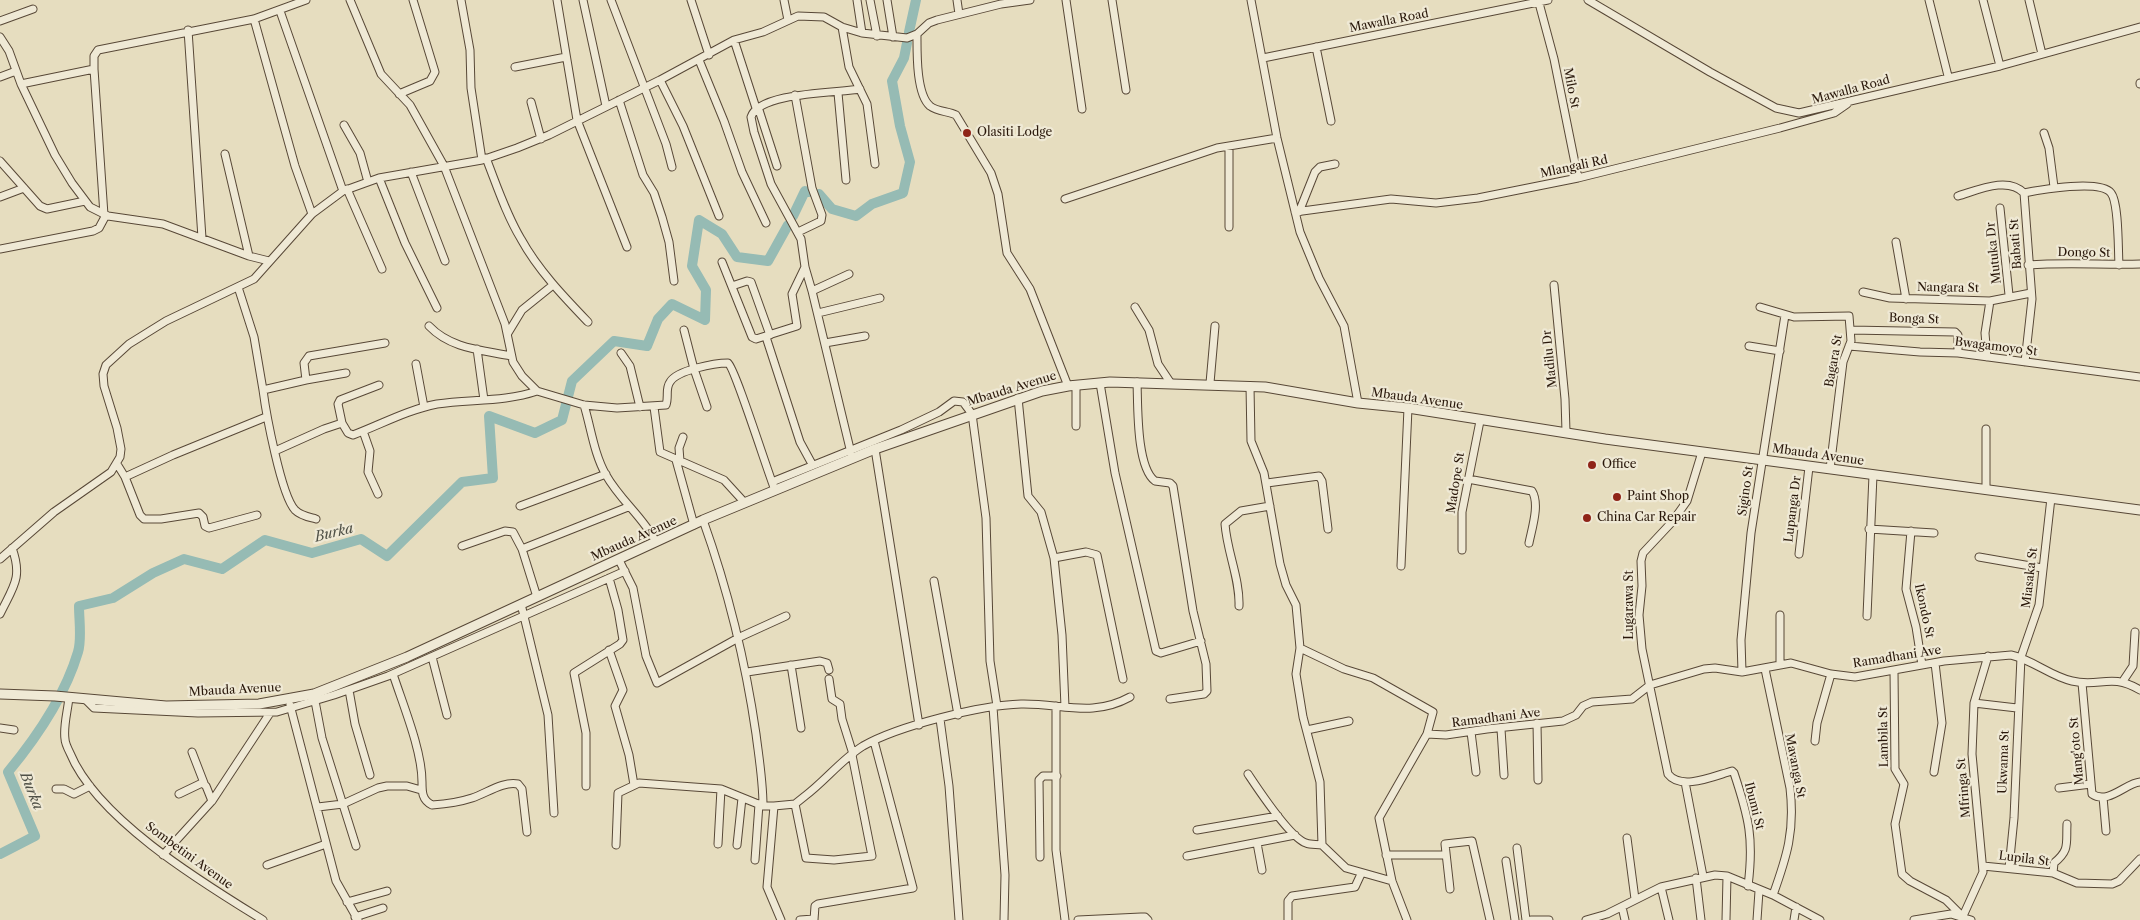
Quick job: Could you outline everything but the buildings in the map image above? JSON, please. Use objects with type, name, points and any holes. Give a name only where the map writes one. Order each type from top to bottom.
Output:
[{"type":"street","points":[[0,249],[93,231],[99,228],[105,215],[94,56],[100,48],[254,19],[306,0]]},
{"type":"street","points":[[350,0],[377,66],[385,80],[410,105],[444,166],[508,333],[511,356],[522,376],[537,392]]},
{"type":"street","points":[[399,94],[430,81],[435,72],[414,0]]},
{"type":"street","points":[[461,0],[470,50],[471,88],[484,159],[521,240],[553,284],[588,322]]},
{"type":"street","points":[[557,0],[577,120],[627,247]]},
{"type":"street","points":[[583,0],[606,106]]},
{"type":"street","points":[[611,0],[666,144],[672,167]]},
{"type":"street","points":[[692,0],[709,55]]},
{"type":"street","points":[[784,0],[788,20]]},
{"type":"street","points":[[857,0],[862,33]]},
{"type":"street","points":[[870,0],[877,36]]},
{"type":"street","points":[[887,0],[893,37]]},
{"type":"street","points":[[957,0],[959,14]]},
{"type":"street","points":[[0,559],[54,512],[103,478],[117,464],[121,449],[117,428],[104,386],[103,374],[106,365],[129,344],[166,321],[254,279],[312,214],[345,190],[379,178],[484,159],[541,138],[660,80],[734,40],[763,32],[798,16],[816,16],[862,33],[907,38],[917,34],[929,23],[1000,2],[1030,0]]},
{"type":"street","points":[[1066,0],[1082,108]]},
{"type":"street","points":[[1112,0],[1126,90]]},
{"type":"street","points":[[1251,0],[1277,138],[1306,251],[1344,326],[1358,403]]},
{"type":"street","name":"Mawalla Road","points":[[1263,58],[1548,0]]},
{"type":"street","name":"Mawalla Road","points":[[1588,0],[1710,72],[1783,111],[1807,113],[1948,76],[2000,66],[2140,26]]},
{"type":"street","points":[[1928,0],[1948,76]]},
{"type":"street","points":[[1983,0],[2000,66]]},
{"type":"street","points":[[2028,0],[2042,54]]},
{"type":"street","name":"Milo St","points":[[1539,2],[1554,59],[1578,178]]},
{"type":"street","points":[[0,22],[34,9]]},
{"type":"street","points":[[280,10],[345,190],[382,269]]},
{"type":"street","points":[[254,19],[295,166],[312,214]]},
{"type":"street","points":[[842,27],[849,67],[867,104],[875,164]]},
{"type":"street","points":[[188,30],[202,238]]},
{"type":"street","points":[[917,34],[916,60],[924,97],[932,108],[956,115],[991,173],[998,194],[1007,253],[1030,289],[1072,385],[1076,426]]},
{"type":"street","points":[[0,37],[9,51],[21,84],[55,155],[85,201],[105,215],[154,222],[249,256],[269,261]]},
{"type":"street","points":[[734,40],[778,166]]},
{"type":"street","points":[[1316,48],[1331,121]]},
{"type":"street","points":[[515,66],[566,57]]},
{"type":"street","points":[[698,60],[724,121],[742,172],[766,223]]},
{"type":"street","points":[[21,84],[94,69]]},
{"type":"street","points":[[0,77],[16,71]]},
{"type":"street","points":[[660,80],[683,126],[719,216]]},
{"type":"street","points":[[852,458],[798,232],[771,184],[761,158],[751,121],[757,107],[795,95],[838,93],[860,89]]},
{"type":"street","points":[[838,93],[846,180]]},
{"type":"street","points":[[795,95],[812,188],[822,215],[821,221],[818,224],[798,232]]},
{"type":"street","points":[[619,100],[643,175],[654,193],[662,217],[669,242],[674,281]]},
{"type":"street","points":[[531,102],[541,138]]},
{"type":"street","name":"Mlangali Rd","points":[[1297,212],[1391,199],[1450,202],[1578,178],[1834,113],[1849,102]]},
{"type":"street","points":[[344,125],[360,153],[368,182]]},
{"type":"street","points":[[2044,133],[2049,148],[2054,187]]},
{"type":"street","points":[[1065,199],[1229,146],[1277,138]]},
{"type":"street","points":[[1229,146],[1229,227]]},
{"type":"street","points":[[225,154],[249,256]]},
{"type":"street","points":[[0,161],[36,203],[44,208],[85,201]]},
{"type":"street","points":[[1297,212],[1314,172],[1320,168],[1335,164]]},
{"type":"street","points":[[411,172],[445,261]]},
{"type":"street","points":[[379,178],[405,244],[437,308]]},
{"type":"street","points":[[1958,196],[2005,184],[2017,187],[2024,193],[2054,187],[2099,187],[2109,191],[2113,197],[2119,265]]},
{"type":"street","points":[[0,197],[24,188]]},
{"type":"street","name":"Babati St","points":[[2024,193],[2031,293],[2025,362]]},
{"type":"street","name":"Mutuka Dr","points":[[2000,208],[2009,295]]},
{"type":"street","points":[[1896,242],[1906,299]]},
{"type":"street","points":[[722,262],[752,337],[756,339],[797,326],[792,294],[805,267]]},
{"type":"street","name":"Dongo St","points":[[2028,264],[2068,262],[2119,265],[2140,264]]},
{"type":"street","points":[[812,291],[849,274]]},
{"type":"street","points":[[732,286],[747,281],[751,282],[800,442],[812,464]]},
{"type":"street","points":[[508,333],[522,310],[553,284]]},
{"type":"street","name":"Madilu Dr","points":[[1554,285],[1565,398],[1566,432]]},
{"type":"street","points":[[238,288],[254,337],[266,417],[292,505],[304,516],[316,519]]},
{"type":"street","name":"Nangara St","points":[[1863,292],[1890,298],[1990,301],[2009,295],[2031,293]]},
{"type":"street","points":[[818,313],[880,298]]},
{"type":"street","points":[[1987,357],[1985,340],[1990,301]]},
{"type":"street","points":[[1135,307],[1149,330],[1158,364],[1170,382]]},
{"type":"street","name":"Bagara St","points":[[1760,307],[1785,315],[1806,318],[1848,315],[1851,330],[1849,346],[1843,362],[1830,469]]},
{"type":"street","name":"Sigino St","points":[[1742,672],[1743,621],[1751,533],[1785,315]]},
{"type":"street","points":[[429,326],[447,341],[511,356]]},
{"type":"street","points":[[1210,383],[1215,326]]},
{"type":"street","points":[[684,330],[694,369],[707,407]]},
{"type":"street","name":"Bonga St","points":[[1851,330],[1956,332],[1958,335],[1958,353]]},
{"type":"street","points":[[825,343],[865,336]]},
{"type":"street","points":[[306,380],[304,363],[309,356],[385,343]]},
{"type":"street","points":[[1749,346],[1780,351]]},
{"type":"street","name":"Bwagamoyo St","points":[[1849,346],[1958,353],[2140,377]]},
{"type":"street","points":[[477,349],[484,400]]},
{"type":"street","points":[[621,353],[630,366],[640,407]]},
{"type":"street","points":[[379,385],[340,400],[338,404],[342,423],[350,434],[362,431],[400,414],[424,407],[537,392],[584,405],[640,407],[666,405],[670,380],[694,369],[728,363],[732,367],[773,486],[812,464],[910,426],[954,402],[963,402],[972,414],[986,518],[990,661],[995,706],[1005,883],[1004,920]]},
{"type":"street","points":[[416,364],[424,407]]},
{"type":"street","points":[[263,390],[346,373]]},
{"type":"street","points":[[1138,382],[1139,422],[1146,470],[1155,481],[1170,483],[1173,486],[1188,586],[1208,675],[1207,690],[1204,694],[1170,699]]},
{"type":"street","name":"Mbauda Avenue","points":[[0,694],[69,697],[166,706],[290,704],[382,667],[703,520],[745,503],[773,486],[1018,398],[1072,385],[1170,382],[1250,386],[1702,452],[2140,510]]},
{"type":"street","points":[[1100,383],[1115,472],[1156,651],[1161,653],[1201,641]]},
{"type":"street","points":[[1250,386],[1251,441],[1267,483],[1283,575],[1296,605],[1300,648],[1296,674],[1320,782],[1322,845]]},
{"type":"street","points":[[1018,398],[1028,496],[1041,512],[1054,558],[1062,635],[1065,706]]},
{"type":"street","points":[[584,405],[598,455],[606,474],[628,507],[640,517],[656,542]]},
{"type":"street","points":[[654,407],[658,448],[664,455],[703,468],[724,480],[745,503]]},
{"type":"street","points":[[1401,566],[1408,408]]},
{"type":"street","points":[[125,477],[266,417]]},
{"type":"street","name":"Madope St","points":[[1462,550],[1462,518],[1480,420]]},
{"type":"street","points":[[275,451],[342,423]]},
{"type":"street","points":[[1986,429],[1986,490]]},
{"type":"street","points":[[362,431],[370,451],[368,472],[378,494]]},
{"type":"street","points":[[683,437],[678,460],[694,525]]},
{"type":"street","points":[[874,449],[919,725]]},
{"type":"street","name":"Lugarawa St","points":[[1650,685],[1640,631],[1641,561],[1643,553],[1672,522],[1686,501],[1702,452]]},
{"type":"street","points":[[117,464],[125,477],[140,515],[144,519],[161,519],[199,512],[203,517],[205,526],[209,528],[257,515]]},
{"type":"street","name":"Lupanga Dr","points":[[1798,554],[1809,466]]},
{"type":"street","points":[[520,506],[606,474]]},
{"type":"street","points":[[1866,616],[1873,475]]},
{"type":"street","points":[[1267,483],[1318,476],[1322,481],[1328,529]]},
{"type":"street","points":[[1468,479],[1532,491],[1534,495],[1534,508],[1530,543]]},
{"type":"street","name":"Miasaka St","points":[[2021,657],[2039,605],[2051,498]]},
{"type":"street","points":[[1239,606],[1225,524],[1241,511],[1270,506]]},
{"type":"street","points":[[522,549],[628,507]]},
{"type":"street","points":[[703,520],[740,637],[747,672],[762,779],[755,860]]},
{"type":"street","points":[[1869,529],[1934,533]]},
{"type":"street","points":[[462,546],[505,531],[516,535],[537,597]]},
{"type":"street","name":"Ikondo St","points":[[1911,531],[1906,589],[1916,627],[1922,665]]},
{"type":"street","points":[[0,614],[18,572],[12,548]]},
{"type":"street","points":[[1054,558],[1086,552],[1098,554],[1123,680]]},
{"type":"street","points":[[1978,557],[2042,568]]},
{"type":"street","points":[[619,560],[626,571],[636,598],[646,656],[657,682],[662,682],[740,637],[786,616]]},
{"type":"street","points":[[85,699],[89,706],[94,708],[181,713],[270,713],[290,704],[315,701],[393,674],[626,571]]},
{"type":"street","points":[[586,786],[586,733],[574,673],[620,644],[624,636],[609,578]]},
{"type":"street","points":[[934,581],[958,715]]},
{"type":"street","points":[[521,604],[548,714],[554,813]]},
{"type":"street","points":[[1780,615],[1780,665]]},
{"type":"street","points":[[2135,632],[2133,666],[2123,681],[2140,690]]},
{"type":"street","points":[[1300,648],[1344,669],[1373,678],[1430,710],[1434,715],[1427,734],[1380,814],[1379,822],[1392,881],[1406,920]]},
{"type":"street","points":[[609,650],[623,690],[615,706],[629,755],[634,785]]},
{"type":"street","name":"Ramadhani Ave","points":[[1427,734],[1446,736],[1568,719],[1576,715],[1583,706],[1596,701],[1632,698],[1650,685],[1704,669],[1715,668],[1742,672],[1797,664],[1831,674],[1855,677],[1988,656],[2021,657],[2064,679],[2082,683],[2123,681]]},
{"type":"street","name":"Mfringa St","points":[[1962,916],[1982,877],[1983,866],[1972,766],[1974,703],[1988,656]]},
{"type":"street","points":[[432,657],[447,715]]},
{"type":"street","name":"Ukwama St","points":[[2009,868],[2014,818],[2021,657]]},
{"type":"street","points":[[747,672],[820,661],[827,664],[829,670]]},
{"type":"street","points":[[1934,772],[1942,722],[1935,663]]},
{"type":"street","points":[[791,665],[801,728]]},
{"type":"street","name":"Mavanga St","points":[[1765,669],[1790,788],[1792,808],[1790,842],[1773,895]]},
{"type":"street","name":"Lambila St","points":[[1894,670],[1894,769],[1904,784],[1895,824],[1900,870],[1910,881],[1946,900],[1962,916]]},
{"type":"street","points":[[393,674],[415,744],[422,782],[421,790],[426,800],[432,805],[471,799],[508,784],[518,784],[522,789],[527,832]]},
{"type":"street","points":[[1816,741],[1817,723],[1831,674]]},
{"type":"street","points":[[795,804],[806,858],[834,860],[872,856],[840,704],[832,698],[829,679]]},
{"type":"street","name":"Mang'oto St","points":[[2082,683],[2093,796],[2103,797]]},
{"type":"street","points":[[1650,685],[1668,774],[1672,779],[1685,782],[1699,877],[1701,920]]},
{"type":"street","points":[[349,690],[355,724],[370,775]]},
{"type":"street","name":"Sombetini Avenue","points":[[69,697],[65,739],[75,765],[90,786],[119,817],[164,855],[262,920]]},
{"type":"street","points":[[616,845],[618,793],[634,785],[646,783],[721,789],[761,805],[795,804],[852,754],[874,741],[919,725],[995,706],[1065,706],[1100,709],[1117,704],[1130,697]]},
{"type":"street","points":[[315,701],[322,738],[356,846]]},
{"type":"street","points":[[1974,703],[2018,708]]},
{"type":"street","points":[[290,704],[336,881],[356,919],[383,908]]},
{"type":"street","points":[[1056,706],[1056,850],[1064,920]]},
{"type":"street","points":[[164,855],[212,801],[270,713]]},
{"type":"street","points":[[940,719],[949,786],[958,920]]},
{"type":"street","points":[[1307,730],[1349,721]]},
{"type":"street","points":[[1537,723],[1538,780]]},
{"type":"street","points":[[0,728],[14,730]]},
{"type":"street","points":[[1501,729],[1504,775]]},
{"type":"street","points":[[1471,732],[1476,772]]},
{"type":"street","points":[[800,920],[814,919],[815,906],[818,904],[914,888],[874,741]]},
{"type":"street","points":[[192,752],[212,801]]},
{"type":"street","name":"Ibumi St","points":[[1685,782],[1734,773],[1744,804],[1751,836],[1752,856],[1748,886]]},
{"type":"street","points":[[1248,774],[1278,816],[1295,835],[1306,843],[1322,845],[1346,868],[1361,874],[1392,881]]},
{"type":"street","points":[[1040,856],[1038,780],[1043,776],[1057,776]]},
{"type":"street","points":[[2106,831],[2103,797],[2123,790],[2130,783],[2140,782]]},
{"type":"street","points":[[179,794],[204,783]]},
{"type":"street","points":[[2059,788],[2091,784]]},
{"type":"street","points":[[56,789],[64,789],[74,794],[90,786]]},
{"type":"street","points":[[318,807],[343,804],[378,788],[387,786],[406,786],[421,790]]},
{"type":"street","points":[[718,844],[721,789]]},
{"type":"street","points":[[737,845],[742,798]]},
{"type":"street","points":[[774,806],[767,887],[780,920]]},
{"type":"street","points":[[1197,830],[1278,816]]},
{"type":"street","points":[[2052,873],[2054,863],[2062,858],[2066,850],[2067,824]]},
{"type":"street","points":[[1187,856],[1295,835]]},
{"type":"street","points":[[1627,838],[1635,899]]},
{"type":"street","points":[[1450,889],[1446,843],[1468,840],[1473,842],[1476,864],[1490,920]]},
{"type":"street","points":[[1257,843],[1262,870]]},
{"type":"street","points":[[267,865],[326,844]]},
{"type":"street","points":[[1517,848],[1526,920]]},
{"type":"street","points":[[1386,855],[1446,855]]},
{"type":"street","name":"Lupila St","points":[[1983,866],[2052,873],[2072,882],[2112,884],[2119,882],[2140,858]]},
{"type":"street","points":[[1506,861],[1515,920]]},
{"type":"street","points":[[1288,920],[1288,901],[1292,896],[1355,887],[1361,874]]},
{"type":"street","points":[[1726,920],[1727,876]]},
{"type":"street","points":[[1586,920],[1596,919],[1661,887],[1699,877],[1727,876],[1759,891],[1773,895],[1820,920]]},
{"type":"street","points":[[1661,887],[1669,920]]},
{"type":"street","points":[[347,902],[387,891]]},
{"type":"street","points":[[1757,920],[1759,891]]},
{"type":"street","points":[[1622,907],[1625,920]]},
{"type":"street","points":[[1794,920],[1796,907]]},
{"type":"street","points":[[1914,920],[1941,914],[1962,916],[1972,920]]},
{"type":"street","points":[[1078,920],[1141,917],[1146,917],[1148,920]]},
{"type":"street","points":[[1531,920],[1549,920]]},
{"type":"waterway","points":[[909,32],[916,0]]},
{"type":"waterway","points":[[819,194],[832,209],[856,216],[872,204],[903,193],[910,162],[900,126],[892,81],[904,58],[907,43]]},
{"type":"waterway","points":[[793,216],[805,191],[809,192]]},
{"type":"waterway","name":"Burka","points":[[0,854],[35,836],[8,772],[49,715],[66,684],[79,647],[79,606],[113,598],[153,573],[184,559],[222,569],[265,540],[312,553],[361,539],[387,556],[462,482],[493,478],[489,416],[535,433],[562,420],[572,381],[614,341],[647,346],[658,319],[672,304],[705,320],[706,290],[692,266],[699,220],[722,234],[737,257],[768,261],[788,225]]},
{"type":"place","name":"Olasiti Lodge","points":[[967,133]]},
{"type":"place","name":"Office","points":[[1592,465]]},
{"type":"place","name":"Paint Shop","points":[[1617,497]]},
{"type":"place","name":"China Car Repair","points":[[1587,518]]}]
